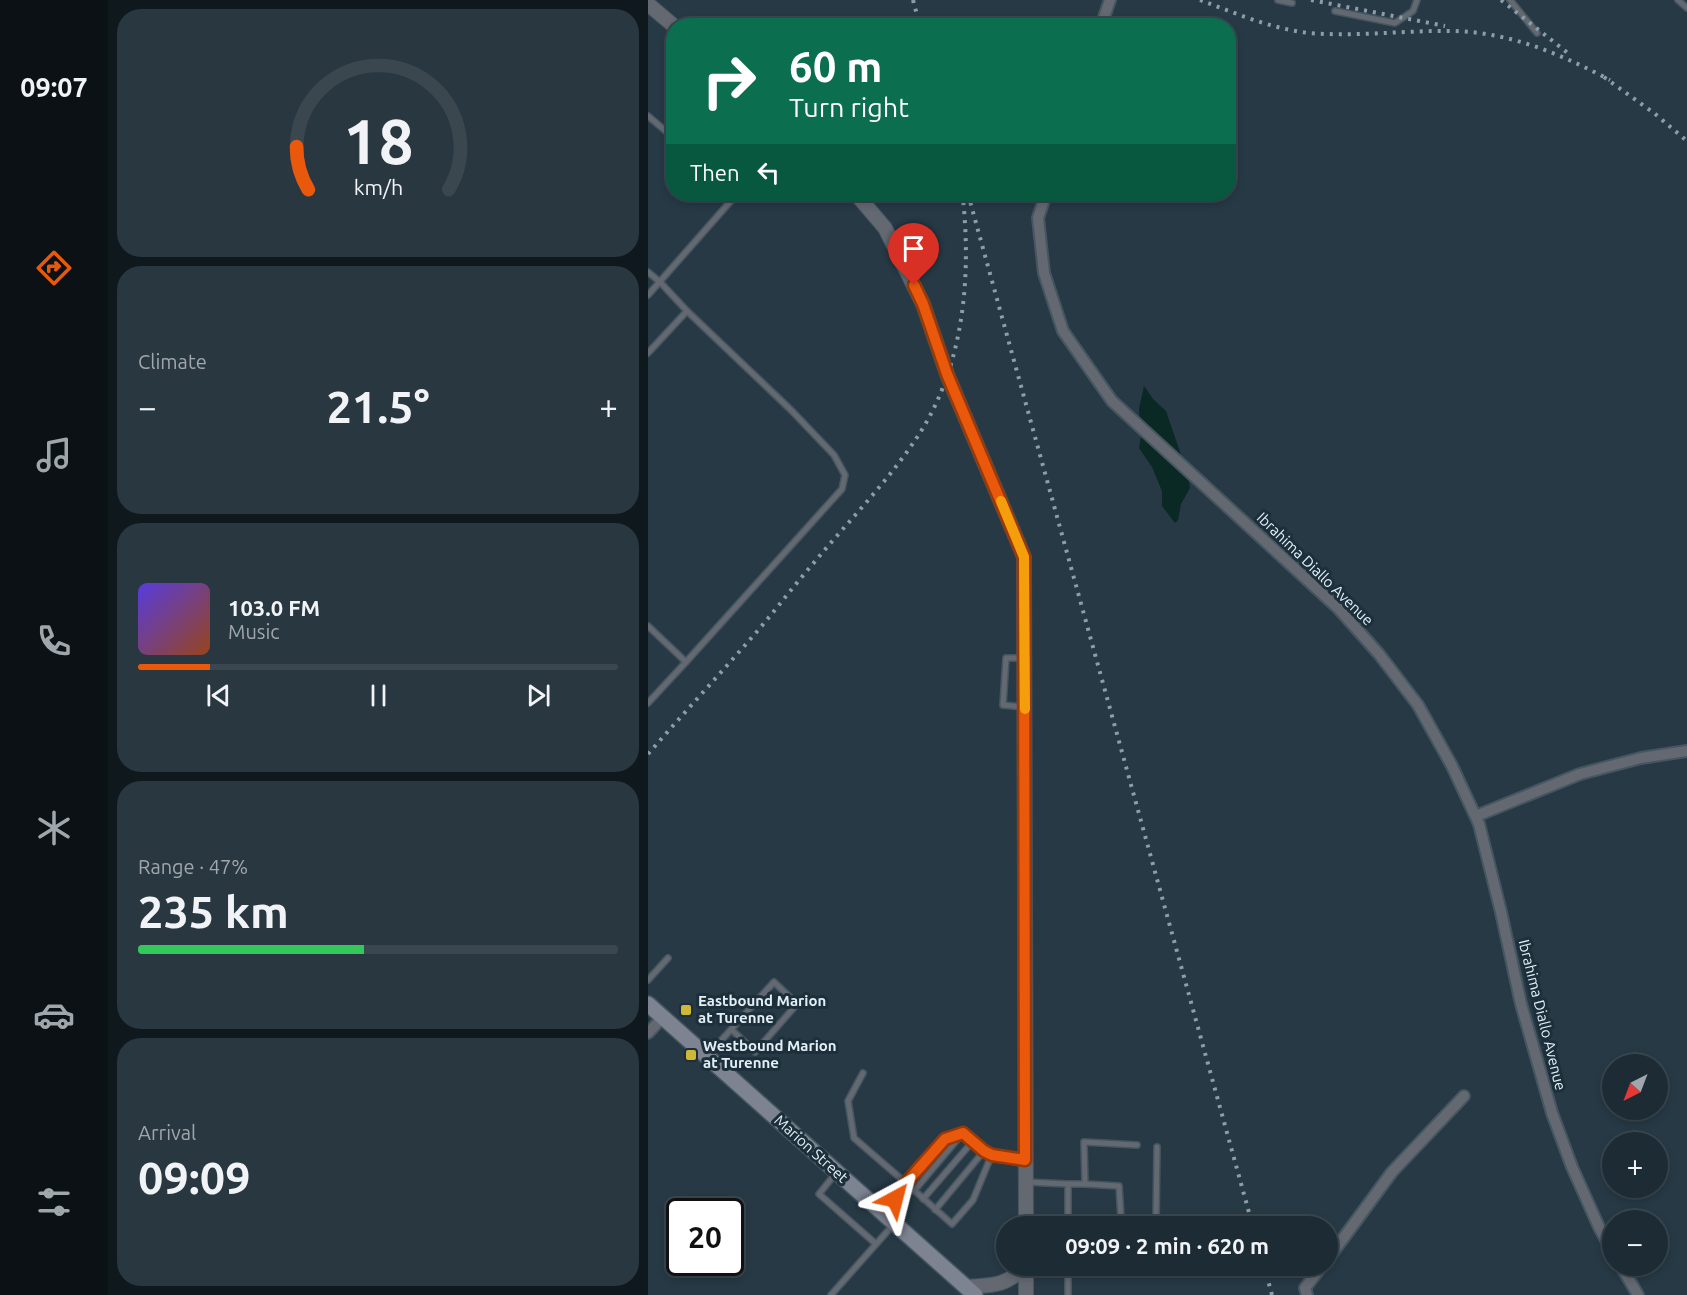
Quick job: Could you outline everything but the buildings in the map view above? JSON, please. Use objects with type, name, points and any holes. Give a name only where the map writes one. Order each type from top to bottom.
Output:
[{"type":"main road","name":"Marion Street","points":[[648,1004],[970,1291]]},
{"type":"street","points":[[1104,18],[1110,0]]},
{"type":"street","points":[[648,3],[666,19]]},
{"type":"street","points":[[862,201],[885,228],[923,304],[947,374],[1024,557],[1026,1216]]},
{"type":"street","name":"Ibrahima Diallo Avenue","points":[[1044,201],[1038,218],[1044,273],[1063,331],[1112,401],[1338,608],[1379,654],[1418,705],[1452,766],[1479,824],[1502,912],[1521,1004],[1552,1113],[1572,1167],[1602,1233]]},
{"type":"street","points":[[1476,816],[1580,774],[1641,758],[1687,751]]},
{"type":"street","points":[[648,1033],[663,1017]]},
{"type":"street","points":[[1338,1245],[1392,1172],[1464,1096]]},
{"type":"street","points":[[970,1291],[1001,1284],[1016,1276]]},
{"type":"street","points":[[1026,1276],[1026,1295]]},
{"type":"street","points":[[1307,1295],[1305,1288],[1314,1276]]},
{"type":"street","points":[[1627,1276],[1638,1295]]},
{"type":"lane","points":[[1278,0],[1292,3]]},
{"type":"lane","points":[[1335,11],[1395,23],[1413,11],[1417,0]]},
{"type":"lane","points":[[1510,0],[1537,33]]},
{"type":"lane","points":[[1678,0],[1687,8]]},
{"type":"lane","points":[[648,116],[666,131]]},
{"type":"lane","points":[[648,295],[731,201]]},
{"type":"lane","points":[[648,272],[834,454],[845,475],[842,489],[648,703]]},
{"type":"lane","points":[[648,353],[687,311]]},
{"type":"lane","points":[[648,626],[686,662]]},
{"type":"lane","points":[[1025,658],[1006,658],[1003,705],[1025,707]]},
{"type":"lane","points":[[648,980],[668,958]]},
{"type":"lane","points":[[707,1056],[774,982],[797,1004],[755,1052],[732,1030]]},
{"type":"lane","points":[[863,1073],[848,1101],[854,1138],[952,1224],[973,1200],[992,1155]]},
{"type":"lane","points":[[963,1133],[992,1155],[1025,1160]]},
{"type":"lane","points":[[831,1295],[876,1244],[906,1183],[945,1139],[963,1133]]},
{"type":"lane","points":[[914,1191],[963,1133]]},
{"type":"lane","points":[[923,1199],[973,1141]]},
{"type":"lane","points":[[1085,1184],[1084,1142],[1137,1145]]},
{"type":"lane","points":[[1156,1216],[1157,1148]]},
{"type":"lane","points":[[935,1210],[984,1151]]},
{"type":"lane","points":[[837,1172],[819,1194],[876,1244]]},
{"type":"lane","points":[[1026,1182],[1119,1186],[1121,1216]]},
{"type":"lane","points":[[1068,1184],[1068,1216]]},
{"type":"lane","points":[[1068,1276],[1068,1295]]},
{"type":"shaded area","points":[[1144,386],[1153,399],[1166,411],[1188,475],[1190,488],[1181,504],[1178,520],[1175,523],[1162,506],[1162,491],[1152,467],[1139,448],[1141,437],[1139,409]]},
{"type":"railway","points":[[913,0],[918,18]]},
{"type":"railway","points":[[1200,0],[1267,24],[1309,33],[1455,31],[1496,36],[1554,54],[1610,80]]},
{"type":"railway","points":[[1311,0],[1445,26]]},
{"type":"railway","points":[[1501,0],[1569,54]]},
{"type":"railway","points":[[1604,77],[1654,113],[1687,141]]},
{"type":"railway","points":[[648,754],[754,635],[870,498],[923,428],[937,402],[956,346],[965,287],[963,201]]},
{"type":"railway","points":[[970,201],[1250,1216]]},
{"type":"railway","points":[[1267,1276],[1272,1295]]},
{"type":"slow traffic","points":[[1001,501],[1024,557],[1025,709]]},
{"type":"place","name":"Eastbound Marion at Turenne","points":[[686,1010]]},
{"type":"place","name":"Westbound Marion at Turenne","points":[[691,1055]]},
{"type":"route","points":[[895,1199],[945,1139],[963,1133],[992,1155],[1025,1160],[1024,557],[947,374],[923,304],[914,285]]}]
